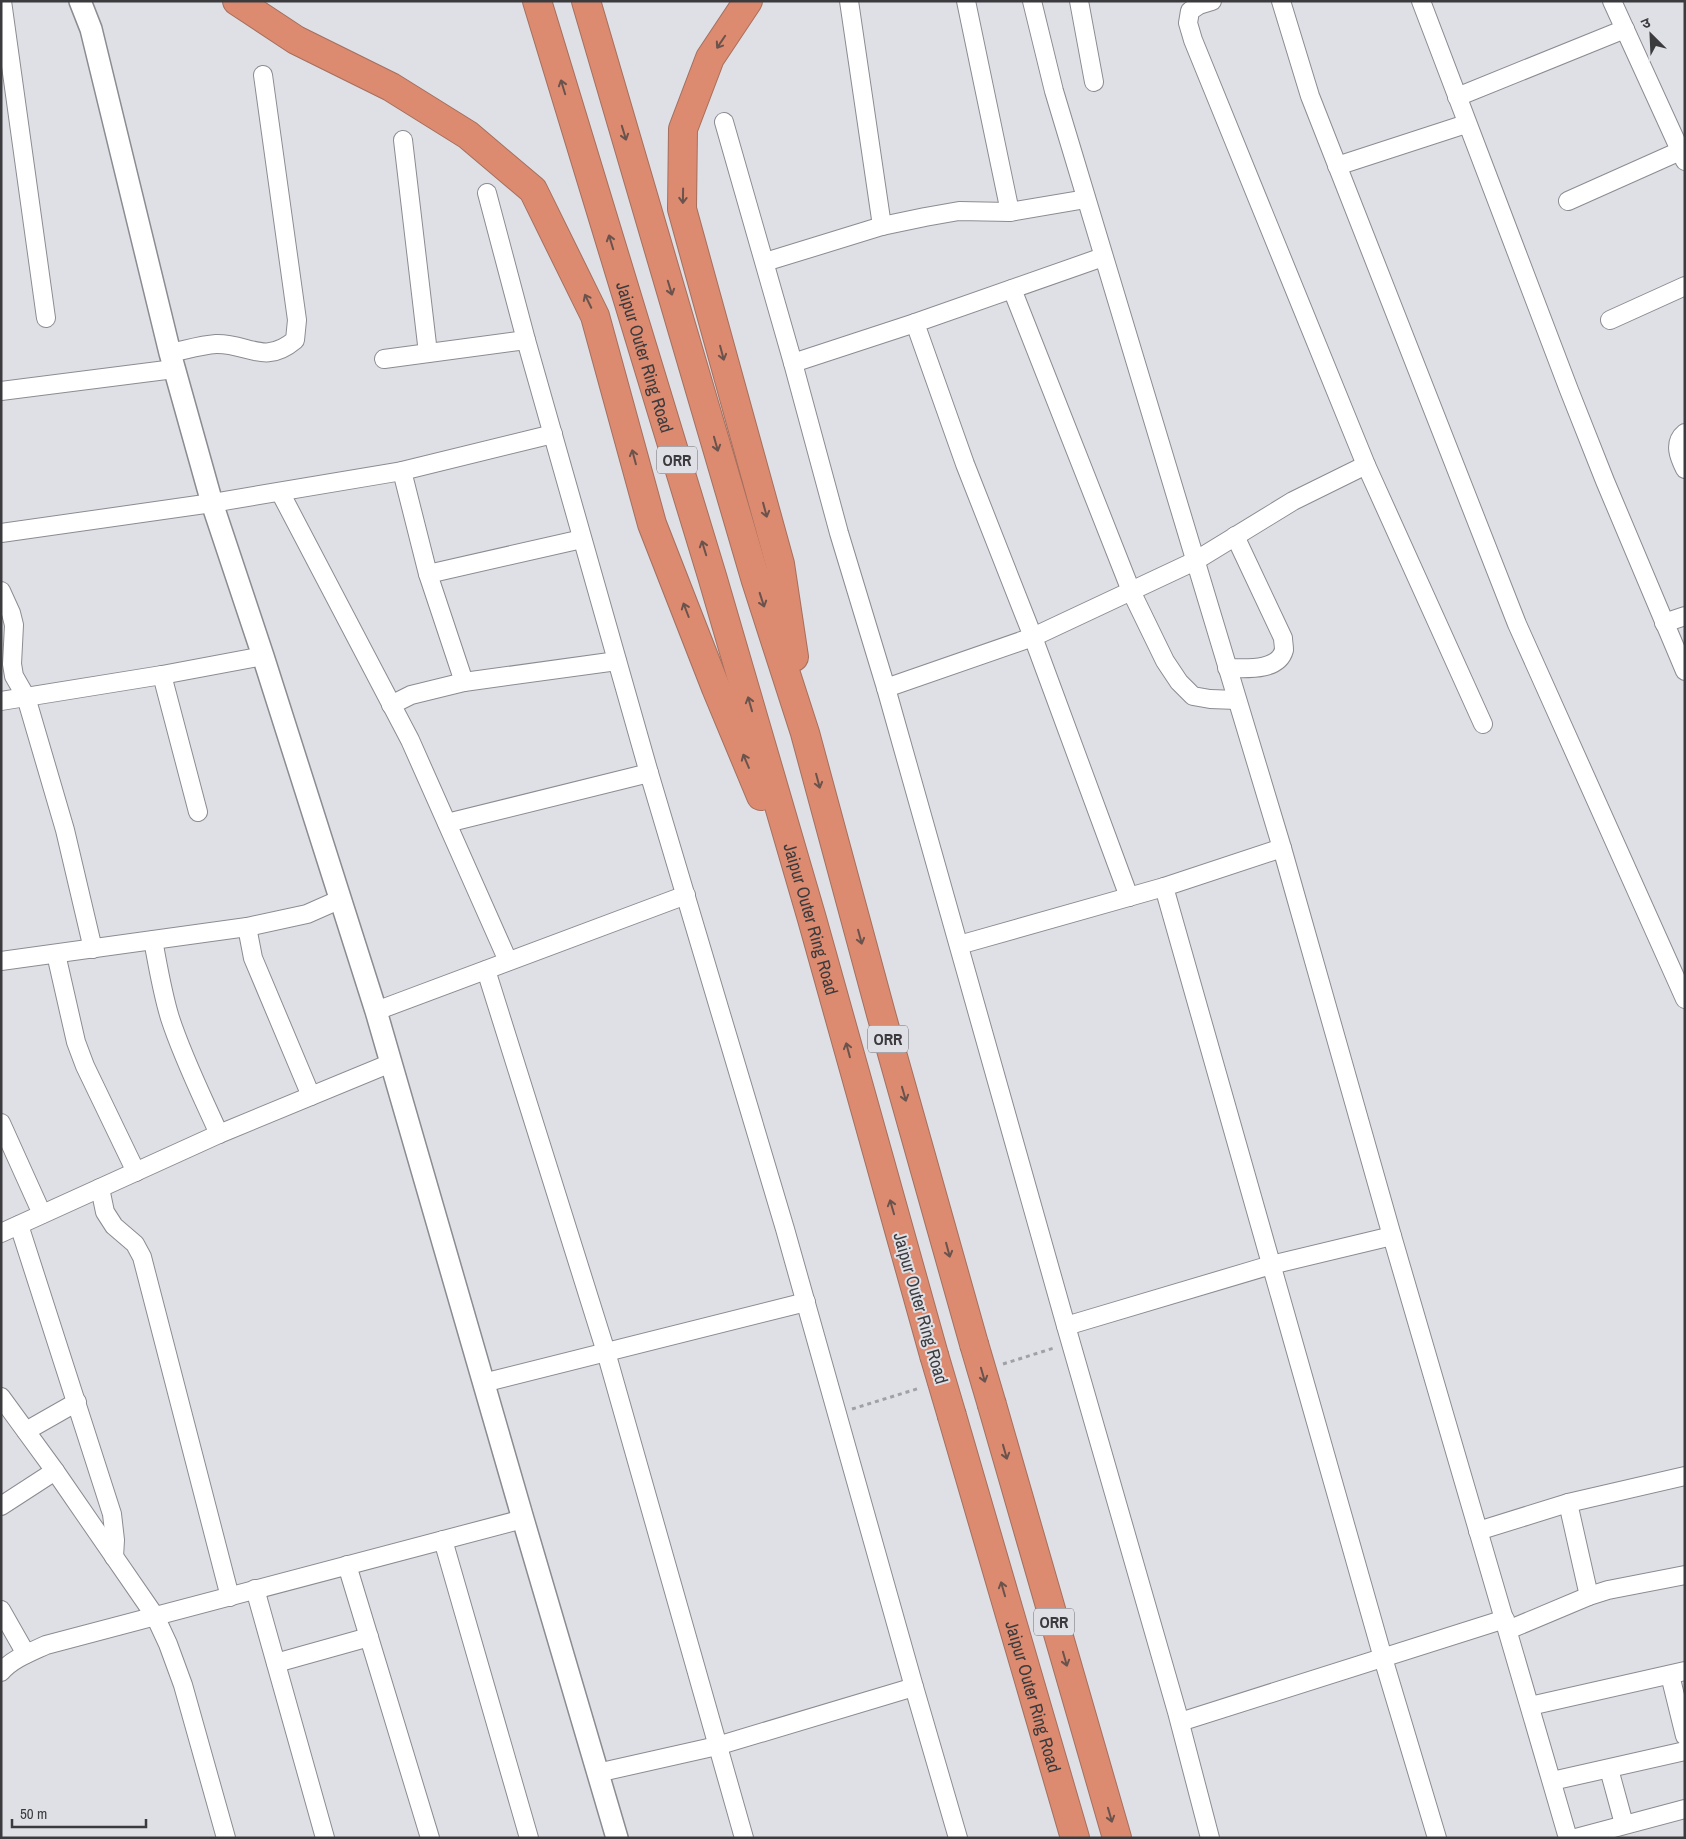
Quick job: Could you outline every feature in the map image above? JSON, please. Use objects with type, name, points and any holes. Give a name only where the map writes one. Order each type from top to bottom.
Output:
[{"type":"highway","points":[[237,1],[296,40],[391,87],[468,135],[533,190],[596,316],[652,524],[716,688],[812,919]]},
{"type":"highway","name":"Jaipur Outer Ring Road","points":[[537,1],[712,576],[812,919],[934,1355],[1075,1838]]},
{"type":"highway","points":[[586,1],[756,581],[805,734]]},
{"type":"highway","points":[[748,1],[710,58],[683,128],[682,209],[780,564],[805,734]]},
{"type":"highway","name":"ORR","points":[[805,734],[881,1014],[974,1344],[1117,1838]]},
{"type":"street","points":[[2,1],[46,318]]},
{"type":"street","points":[[80,1],[91,29],[172,361],[212,503],[263,656],[376,1011],[617,1838]]},
{"type":"street","points":[[849,1],[882,226]]},
{"type":"street","points":[[966,1],[1010,212]]},
{"type":"street","points":[[1032,1],[1054,91],[1282,848],[1392,1236],[1568,1838]]},
{"type":"street","points":[[1078,1],[1094,82]]},
{"type":"street","points":[[1212,1],[1199,5],[1190,11],[1188,23],[1193,40],[1366,465],[1483,724]]},
{"type":"street","points":[[1281,1],[1310,96],[1517,624],[1685,999]]},
{"type":"street","points":[[1421,1],[1458,97],[1466,124],[1569,390],[1685,671]]},
{"type":"street","points":[[1568,202],[1682,156],[1612,1]]},
{"type":"street","points":[[1458,97],[1625,29]]},
{"type":"street","points":[[1,391],[172,361],[216,344],[232,345],[252,352],[268,352],[284,349],[295,340],[297,320],[263,75]]},
{"type":"street","points":[[724,122],[765,262],[839,533],[886,688],[1180,1722],[1210,1838]]},
{"type":"street","points":[[1337,166],[1466,124]]},
{"type":"street","points":[[403,140],[428,353]]},
{"type":"street","points":[[487,193],[526,340],[648,773],[806,1302],[958,1838]]},
{"type":"street","points":[[765,262],[882,226],[925,216],[959,211],[1010,212],[1086,199]]},
{"type":"street","points":[[793,363],[915,323],[1103,257]]},
{"type":"street","points":[[1610,320],[1685,286]]},
{"type":"street","points":[[1012,289],[1131,591],[1165,662],[1179,682],[1193,696],[1237,700]]},
{"type":"street","points":[[915,323],[965,464],[1033,637],[1128,897]]},
{"type":"street","points":[[384,359],[526,340]]},
{"type":"street","points":[[1685,433],[1679,438],[1677,449],[1685,469]]},
{"type":"street","points":[[1,533],[212,503],[402,471],[553,434]]},
{"type":"street","points":[[886,688],[1033,637],[1195,561],[1293,501],[1366,465]]},
{"type":"street","points":[[402,471],[428,574],[464,682]]},
{"type":"street","points":[[280,492],[410,740],[508,961]]},
{"type":"street","points":[[1227,668],[1257,668],[1276,662],[1284,650],[1283,638],[1235,536]]},
{"type":"street","points":[[428,574],[582,538]]},
{"type":"street","points":[[1,592],[11,613],[14,625],[12,664],[14,676],[26,697],[70,848],[93,950]]},
{"type":"street","points":[[1664,624],[1685,616]]},
{"type":"street","points":[[1,701],[162,675],[263,656]]},
{"type":"street","points":[[391,705],[410,695],[464,682],[617,661]]},
{"type":"street","points":[[162,675],[198,812]]},
{"type":"street","points":[[446,823],[648,773]]},
{"type":"street","points":[[959,945],[1164,887],[1282,848]]},
{"type":"street","points":[[1164,887],[1383,1658],[1438,1838]]},
{"type":"street","points":[[376,1011],[686,895]]},
{"type":"street","points":[[1,961],[93,950],[247,927],[307,914],[341,899]]},
{"type":"street","points":[[247,927],[253,958],[261,980],[311,1096]]},
{"type":"street","points":[[152,940],[170,1018],[219,1134]]},
{"type":"street","points":[[56,954],[76,1042],[85,1066],[136,1172]]},
{"type":"street","points":[[486,970],[606,1352],[744,1838]]},
{"type":"street","points":[[1,1233],[219,1134],[391,1063]]},
{"type":"street","points":[[1,1123],[42,1214]]},
{"type":"street","points":[[100,1188],[105,1212],[114,1226],[135,1244],[142,1257],[230,1597]]},
{"type":"street","points":[[19,1225],[112,1514],[115,1528],[114,1557]]},
{"type":"street","points":[[1066,1326],[1271,1265],[1392,1236]]},
{"type":"street","points":[[483,1383],[806,1302]]},
{"type":"street","points":[[1,1397],[55,1471],[155,1616],[168,1644],[183,1685],[226,1838]]},
{"type":"street","points":[[26,1431],[76,1402]]},
{"type":"street","points":[[1,1506],[55,1471]]},
{"type":"street","points":[[1478,1531],[1568,1503],[1685,1476]]},
{"type":"street","points":[[1568,1503],[1590,1596]]},
{"type":"street","points":[[1,1672],[26,1654],[46,1646],[523,1519]]},
{"type":"street","points":[[443,1540],[529,1838]]},
{"type":"street","points":[[347,1565],[430,1838]]},
{"type":"street","points":[[1180,1722],[1383,1658],[1506,1625],[1608,1590],[1685,1575]]},
{"type":"street","points":[[255,1589],[325,1838]]},
{"type":"street","points":[[1,1610],[26,1654]]},
{"type":"street","points":[[276,1663],[369,1637]]},
{"type":"street","points":[[1530,1706],[1677,1673],[1685,1736]]},
{"type":"street","points":[[597,1773],[717,1746],[914,1686]]},
{"type":"street","points":[[1552,1780],[1685,1751]]},
{"type":"street","points":[[1609,1769],[1616,1830]]},
{"type":"street","points":[[1576,1838],[1683,1814]]}]
